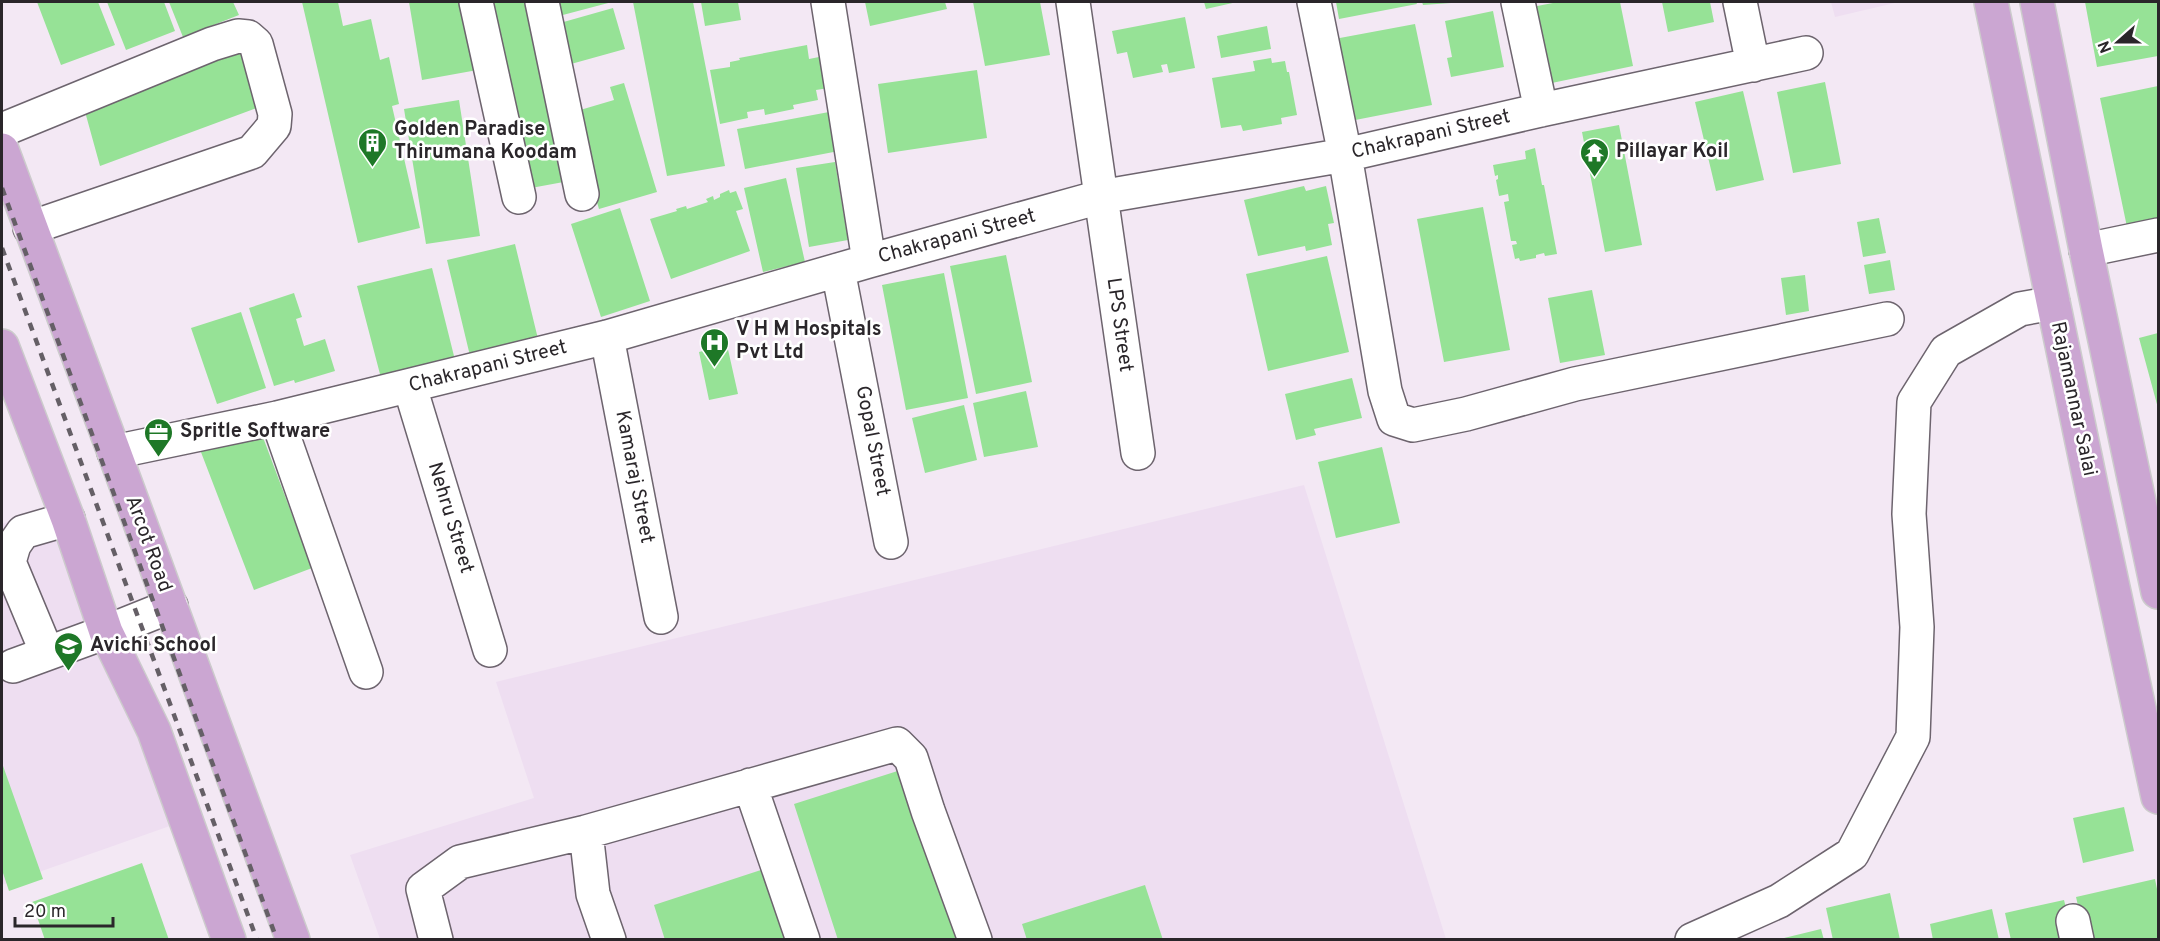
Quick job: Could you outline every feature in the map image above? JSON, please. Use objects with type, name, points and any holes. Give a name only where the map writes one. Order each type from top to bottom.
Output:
[{"type":"main road","name":"Rajamannar Salai","points":[[1991,2],[2158,797]]},
{"type":"main road","points":[[2037,2],[2086,250],[2158,592]]},
{"type":"main road","name":"Arcot Road","points":[[2,150],[44,223],[114,452],[292,939]]},
{"type":"main road","points":[[2,346],[68,519],[106,632],[154,731],[230,939]]},
{"type":"street","points":[[476,2],[519,197]]},
{"type":"street","points":[[542,2],[582,194]]},
{"type":"street","name":"Gopal Street","points":[[828,2],[854,266],[891,542]]},
{"type":"street","name":"LPS Street","points":[[1073,2],[1138,453]]},
{"type":"street","points":[[1314,2],[1345,155],[1385,391],[1394,418],[1413,424],[1466,414],[1575,384],[1887,319]]},
{"type":"street","points":[[1518,2],[1541,110]]},
{"type":"street","points":[[1740,2],[1753,65]]},
{"type":"street","points":[[14,125],[212,44],[238,36],[248,37],[256,44],[275,114],[274,126],[252,152],[44,223]]},
{"type":"street","name":"Chakrapani Street","points":[[114,452],[410,387],[607,337],[1100,197],[1345,155],[1806,53]]},
{"type":"street","points":[[2086,250],[2158,235]]},
{"type":"street","points":[[1692,939],[1779,901],[1852,854],[1913,737],[1917,627],[1909,514],[1914,402],[1946,351],[2020,309],[2053,303]]},
{"type":"street","name":"Kamaraj Street","points":[[607,337],[661,617]]},
{"type":"street","name":"Nehru Street","points":[[410,387],[490,650]]},
{"type":"street","points":[[277,418],[366,672]]},
{"type":"street","points":[[47,653],[9,562],[14,545],[23,532],[68,519]]},
{"type":"street","points":[[13,666],[171,606]]},
{"type":"street","points":[[436,939],[423,889],[460,862],[586,832],[897,744],[911,758],[928,812],[975,939]]},
{"type":"street","points":[[750,785],[803,939]]},
{"type":"street","points":[[586,832],[593,894],[609,939]]},
{"type":"shaded area","points":[[1831,2],[1899,2],[1835,17]]},
{"type":"shaded area","points":[[1304,485],[1446,939],[380,939],[350,855],[534,798],[496,682]]},
{"type":"shaded area","name":"Avichi School","points":[[78,497],[187,820],[2,885],[2,524]]},
{"type":"building","points":[[37,2],[98,2],[115,45],[61,65]]},
{"type":"building","points":[[107,2],[164,2],[175,31],[126,50]]},
{"type":"building","points":[[169,2],[233,2],[239,15],[183,37]]},
{"type":"building","name":"Golden Paradise Thirumana Koodam","points":[[302,2],[338,2],[343,26],[371,19],[380,60],[389,57],[399,104],[392,106],[420,228],[358,243]]},
{"type":"building","points":[[409,2],[471,2],[483,69],[422,80]]},
{"type":"building","points":[[491,2],[531,2],[569,181],[531,188]]},
{"type":"building","points":[[555,2],[612,2],[559,16]]},
{"type":"building","points":[[633,2],[693,2],[725,166],[667,176]]},
{"type":"building","points":[[701,2],[738,2],[741,20],[705,26]]},
{"type":"building","points":[[865,2],[945,2],[947,9],[870,26]]},
{"type":"building","points":[[973,2],[1040,2],[1050,55],[985,66]]},
{"type":"building","points":[[1204,2],[1237,2],[1206,9]]},
{"type":"building","points":[[1336,2],[1416,2],[1417,4],[1339,19]]},
{"type":"building","points":[[1422,2],[1451,2],[1451,3],[1423,5]]},
{"type":"building","points":[[1558,2],[1620,2],[1633,66],[1547,84],[1532,7]]},
{"type":"building","points":[[1662,2],[1710,2],[1714,22],[1668,32]]},
{"type":"building","points":[[2085,2],[2158,2],[2158,56],[2097,67]]},
{"type":"building","points":[[613,8],[625,49],[571,64],[560,23]]},
{"type":"building","points":[[1493,11],[1504,67],[1451,77],[1447,58],[1452,57],[1445,21]]},
{"type":"building","points":[[1185,17],[1195,68],[1169,73],[1167,64],[1161,65],[1163,72],[1133,78],[1127,52],[1117,54],[1112,31]]},
{"type":"building","points":[[1415,24],[1432,105],[1345,122],[1329,40]]},
{"type":"building","points":[[1267,26],[1271,49],[1221,58],[1217,36]]},
{"type":"building","points":[[237,42],[262,106],[100,166],[84,108]]},
{"type":"building","points":[[807,45],[809,59],[829,55],[835,87],[816,90],[818,100],[793,105],[794,109],[765,115],[764,109],[747,112],[748,118],[720,124],[710,70],[730,67],[730,62],[740,60],[739,58]]},
{"type":"building","points":[[1271,58],[1272,63],[1285,61],[1297,115],[1281,118],[1282,124],[1243,131],[1241,125],[1221,128],[1212,78],[1255,71],[1253,61]]},
{"type":"building","points":[[977,70],[987,138],[888,153],[878,84]]},
{"type":"building","points":[[1825,82],[1841,164],[1793,173],[1777,92]]},
{"type":"building","points":[[624,83],[657,192],[599,209],[570,113],[614,100],[610,87]]},
{"type":"building","points":[[2158,86],[2158,220],[2127,227],[2100,98]]},
{"type":"building","points":[[1743,91],[1764,180],[1716,191],[1695,102]]},
{"type":"building","points":[[459,100],[480,236],[426,244],[404,109]]},
{"type":"building","points":[[829,112],[831,122],[844,150],[745,169],[737,129]]},
{"type":"building","points":[[1619,125],[1642,245],[1605,252],[1582,132]]},
{"type":"building","points":[[1535,148],[1557,254],[1545,256],[1544,253],[1536,255],[1536,258],[1520,261],[1519,258],[1515,259],[1512,245],[1517,244],[1516,241],[1511,241],[1504,202],[1509,201],[1508,194],[1499,196],[1496,180],[1498,175],[1495,176],[1493,165],[1526,159],[1525,151]]},
{"type":"building","points":[[835,162],[848,240],[809,247],[796,168]]},
{"type":"building","points":[[786,178],[805,262],[763,272],[744,188]]},
{"type":"building","points":[[1304,186],[1306,191],[1326,186],[1334,223],[1328,224],[1332,245],[1306,251],[1305,246],[1258,256],[1244,200]]},
{"type":"building","points":[[729,190],[730,193],[736,191],[743,209],[736,211],[750,251],[671,279],[650,219],[686,206],[687,209],[708,202],[706,199],[713,196],[714,200]]},
{"type":"building","points":[[1483,207],[1510,350],[1444,362],[1417,219]]},
{"type":"building","points":[[620,208],[650,301],[601,317],[571,224]]},
{"type":"building","points":[[1879,218],[1886,253],[1863,257],[1857,222]]},
{"type":"building","points":[[515,244],[539,343],[471,360],[447,260]]},
{"type":"building","points":[[1006,255],[1032,382],[976,394],[950,266]]},
{"type":"building","points":[[1327,256],[1349,352],[1268,371],[1246,274]]},
{"type":"building","points":[[1890,260],[1895,290],[1869,294],[1864,265]]},
{"type":"building","points":[[432,268],[455,360],[381,378],[357,286]]},
{"type":"building","points":[[944,273],[968,398],[906,410],[882,285]]},
{"type":"building","points":[[1805,275],[1809,311],[1786,315],[1781,278]]},
{"type":"building","points":[[1592,290],[1605,355],[1560,363],[1548,298]]},
{"type":"building","points":[[294,293],[302,317],[296,319],[304,346],[325,339],[335,371],[295,383],[294,380],[274,386],[249,308]]},
{"type":"building","points":[[241,312],[266,388],[217,404],[191,328]]},
{"type":"building","points":[[2158,333],[2158,408],[2139,338]]},
{"type":"building","points":[[727,345],[738,394],[709,400],[699,352]]},
{"type":"building","points":[[1352,378],[1362,418],[1314,429],[1316,435],[1296,440],[1285,394]]},
{"type":"building","points":[[1026,391],[1038,447],[984,457],[973,403]]},
{"type":"building","points":[[964,405],[977,460],[925,473],[912,418]]},
{"type":"building","points":[[258,424],[297,528],[305,525],[320,565],[254,590],[199,447]]},
{"type":"building","points":[[1382,447],[1400,523],[1336,538],[1318,462]]},
{"type":"building","points":[[2,763],[43,879],[9,891],[2,870]]},
{"type":"building","points":[[907,768],[964,940],[838,940],[794,804]]},
{"type":"building","points":[[2124,807],[2134,851],[2083,863],[2073,818]]},
{"type":"building","points":[[142,863],[169,940],[45,940],[32,902]]},
{"type":"building","points":[[767,868],[790,940],[665,940],[654,905]]},
{"type":"building","points":[[2155,879],[2158,894],[2158,940],[2086,940],[2076,897]]},
{"type":"building","points":[[1145,885],[1163,940],[1027,940],[1022,924]]},
{"type":"building","points":[[1890,893],[1900,940],[1833,940],[1826,908]]},
{"type":"building","points":[[2064,900],[2074,940],[2011,940],[2005,913]]},
{"type":"building","points":[[1992,909],[1999,940],[1933,940],[1930,924]]},
{"type":"building","points":[[1821,929],[1824,940],[1780,940],[1780,939]]},
{"type":"railway","points":[[2,188],[277,940]]},
{"type":"railway","points":[[2,248],[257,940]]},
{"type":"place","name":"Golden Paradise Thirumana Koodam","points":[[373,168]]},
{"type":"place","name":"Pillayar Koil","points":[[1595,178]]},
{"type":"place","name":"V H M Hospitals Pvt Ltd","points":[[715,368]]},
{"type":"place","name":"Spritle Software","points":[[159,458]]},
{"type":"place","name":"Avichi School","points":[[69,672]]}]
